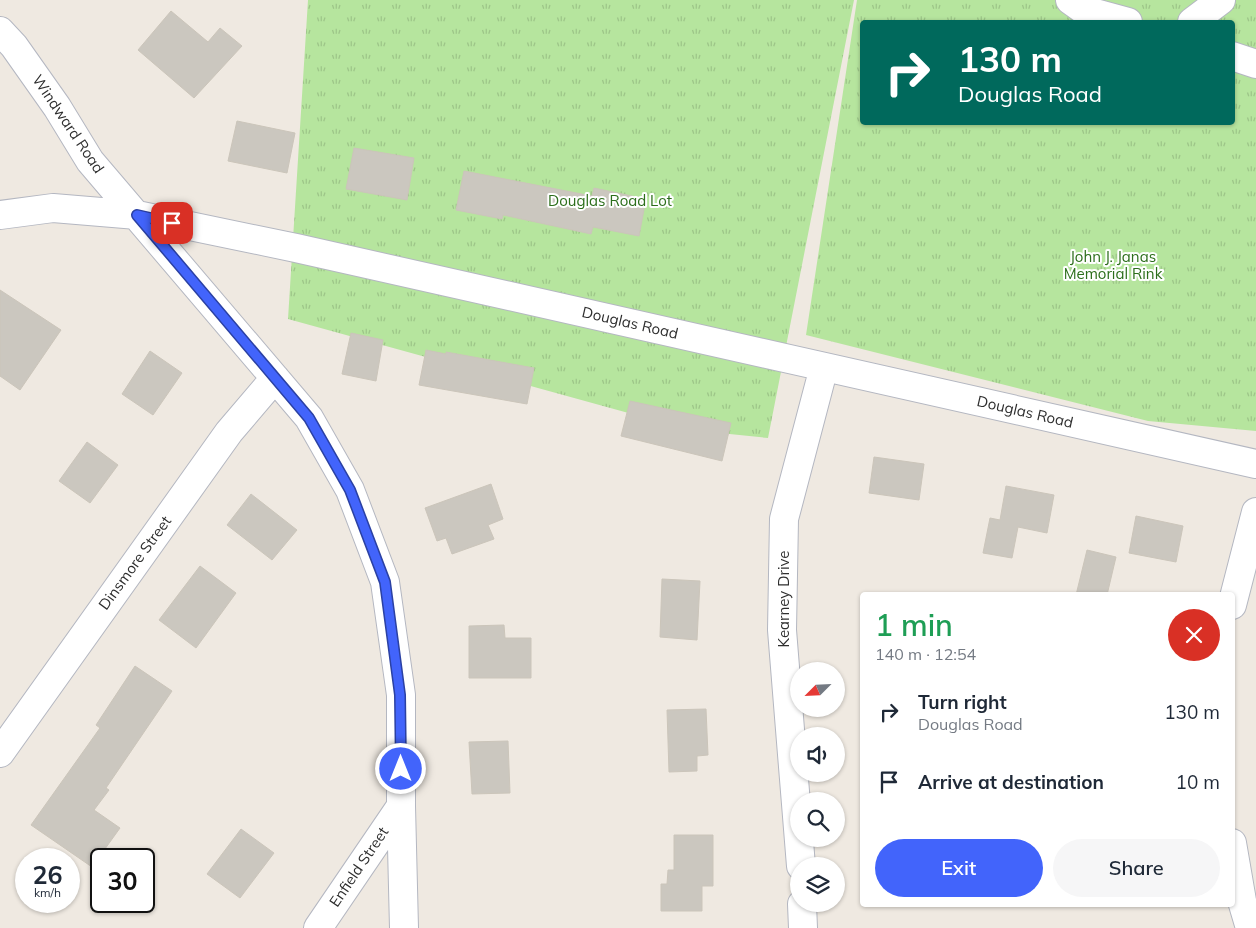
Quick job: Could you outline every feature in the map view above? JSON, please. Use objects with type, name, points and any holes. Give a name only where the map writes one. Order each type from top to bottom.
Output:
[{"type":"street","points":[[1070,0],[1084,10],[1121,20]]},
{"type":"street","points":[[1195,20],[1220,0]]},
{"type":"street","name":"Windward Road","points":[[0,31],[14,46],[52,99],[90,161],[309,418],[350,490],[385,582],[400,695],[404,928]]},
{"type":"street","points":[[1235,57],[1256,64]]},
{"type":"street","name":"Douglas Road","points":[[0,214],[53,208],[137,215],[325,255],[1256,464]]},
{"type":"street","name":"Kearney Drive","points":[[800,857],[782,630],[784,519],[824,367]]},
{"type":"street","name":"Dinsmore Street","points":[[0,753],[229,432],[275,378]]},
{"type":"street","points":[[1235,593],[1256,512]]},
{"type":"street","name":"Enfield Street","points":[[318,928],[401,806]]},
{"type":"street","points":[[1235,860],[1242,901],[1250,928]]},
{"type":"street","points":[[802,912],[803,928]]},
{"type":"green space","name":"Douglas Road Lot","points":[[308,0],[854,0],[768,438],[690,430],[288,319]]},
{"type":"green space","name":"John J. Janas Memorial Rink","points":[[857,0],[1256,0],[1256,431],[1148,421],[806,335]]},
{"type":"building","points":[[171,11],[208,42],[220,28],[242,46],[194,98],[138,50]]},
{"type":"building","points":[[237,121],[295,133],[287,173],[228,161]]},
{"type":"building","points":[[354,148],[414,158],[407,200],[346,189]]},
{"type":"building","points":[[464,171],[592,196],[594,188],[646,199],[639,236],[593,227],[591,234],[503,215],[502,219],[456,210]]},
{"type":"building","points":[[0,290],[61,330],[20,390],[0,376]]},
{"type":"building","points":[[351,333],[383,340],[376,381],[342,374]]},
{"type":"building","points":[[426,350],[534,368],[527,404],[419,385]]},
{"type":"building","points":[[150,351],[182,373],[153,415],[122,394]]},
{"type":"building","points":[[630,401],[731,423],[722,461],[621,436]]},
{"type":"building","points":[[87,442],[118,465],[90,503],[59,481]]},
{"type":"building","points":[[874,457],[924,464],[919,500],[869,493]]},
{"type":"building","points":[[491,484],[503,519],[488,525],[494,539],[452,554],[446,538],[437,541],[425,508]]},
{"type":"building","points":[[1006,486],[1054,495],[1047,533],[1018,527],[1012,558],[983,553],[990,518],[1000,520]]},
{"type":"building","points":[[251,494],[297,530],[272,560],[227,525]]},
{"type":"building","points":[[1136,516],[1183,526],[1176,562],[1129,553]]},
{"type":"building","points":[[1087,550],[1116,557],[1108,592],[1077,592]]},
{"type":"building","points":[[200,566],[236,593],[196,648],[159,620]]},
{"type":"building","points":[[662,579],[700,581],[697,640],[660,637]]},
{"type":"building","points":[[504,625],[505,638],[531,638],[531,678],[469,678],[469,626]]},
{"type":"building","points":[[135,666],[172,691],[106,788],[109,790],[94,810],[120,828],[106,848],[90,848],[90,866],[80,859],[80,848],[64,848],[31,825],[100,728],[96,725]]},
{"type":"building","points":[[706,709],[708,755],[697,756],[697,771],[669,772],[667,710]]},
{"type":"building","points":[[508,741],[510,793],[472,794],[469,742]]},
{"type":"building","points":[[241,829],[274,853],[240,898],[207,874]]},
{"type":"building","points":[[674,835],[713,835],[713,886],[702,886],[702,911],[661,911],[661,884],[667,884],[668,870],[674,870]]},
{"type":"route","points":[[172,223],[137,215],[309,418],[350,490],[385,582],[400,695],[401,769]]}]
